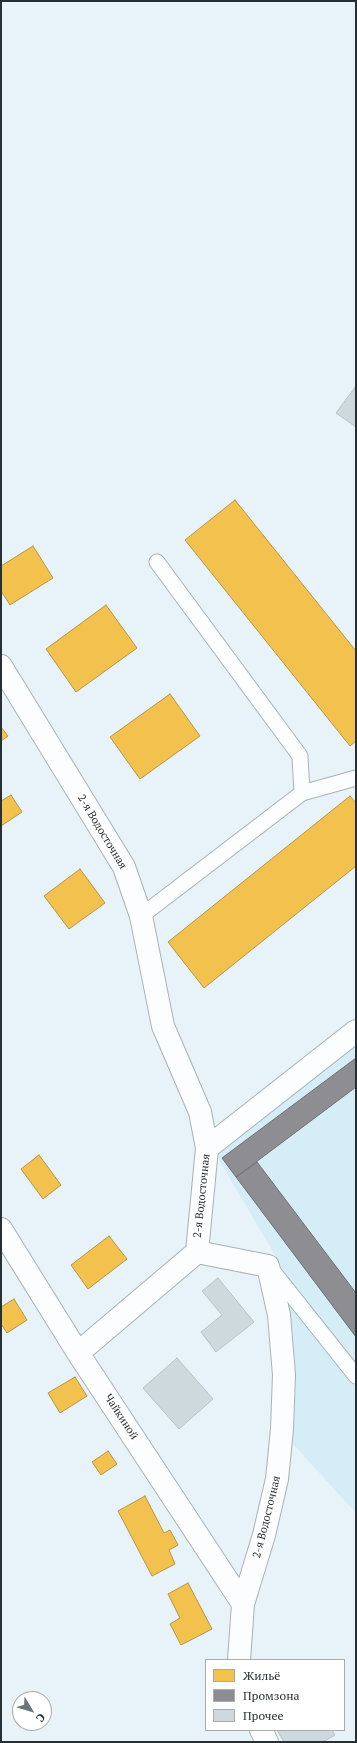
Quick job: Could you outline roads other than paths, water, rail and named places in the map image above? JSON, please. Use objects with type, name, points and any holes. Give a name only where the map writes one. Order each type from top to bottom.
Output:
[{"type":"street","name":"2-я Водосточная","points":[[1,666],[124,867],[141,916],[163,1026],[200,1112],[207,1148],[197,1252],[268,1266],[279,1315],[284,1375],[282,1429],[277,1479],[264,1535],[243,1604],[239,1659]]},
{"type":"street","points":[[207,1148],[356,1031]]},
{"type":"street","name":"Чайкиной","points":[[1,1229],[78,1353],[243,1604]]},
{"type":"street","points":[[78,1353],[197,1252]]},
{"type":"street","points":[[262,1731],[267,1742]]},
{"type":"lane","points":[[157,562],[300,756],[302,793]]},
{"type":"lane","points":[[141,916],[302,793],[356,778]]},
{"type":"lane","points":[[268,1266],[356,1376]]}]
